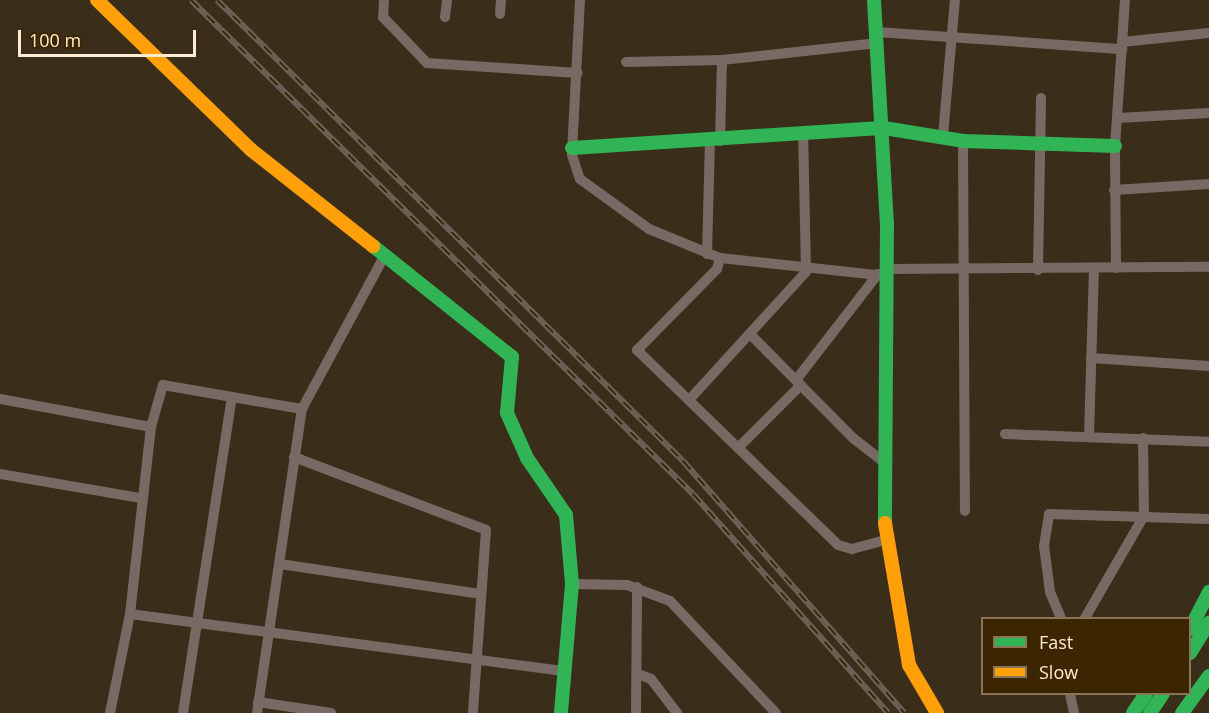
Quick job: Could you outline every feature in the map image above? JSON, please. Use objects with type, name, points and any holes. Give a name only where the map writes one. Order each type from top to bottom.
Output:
[{"type":"main road","points":[[97,0],[250,149],[512,357],[507,412],[527,458],[566,515],[572,584],[561,713]]},
{"type":"main road","points":[[874,0],[884,128],[886,540],[909,666],[937,713]]},
{"type":"main road","points":[[572,148],[715,141],[884,128],[963,141],[1042,147],[1115,146]]},
{"type":"main road","points":[[1191,627],[1209,592]]},
{"type":"main road","points":[[1191,651],[1209,623]]},
{"type":"main road","points":[[1182,713],[1209,676]]},
{"type":"main road","points":[[1133,713],[1145,695]]},
{"type":"main road","points":[[1150,713],[1162,695]]},
{"type":"street","points":[[384,0],[383,17],[427,63],[578,73]]},
{"type":"street","points":[[445,17],[447,0]]},
{"type":"street","points":[[500,14],[501,0]]},
{"type":"street","points":[[580,0],[578,73],[572,148],[580,179],[618,210],[707,254],[720,258],[807,264],[884,273],[1209,267]]},
{"type":"street","points":[[943,136],[955,0]]},
{"type":"street","points":[[1116,268],[1115,146],[1125,0]]},
{"type":"street","points":[[626,62],[722,60],[877,38],[1122,45],[1209,33]]},
{"type":"street","points":[[707,254],[722,60]]},
{"type":"street","points":[[1038,270],[1042,147],[1041,98]]},
{"type":"street","points":[[1118,118],[1209,113]]},
{"type":"street","points":[[689,400],[751,335],[806,272],[803,134]]},
{"type":"street","points":[[963,141],[965,511]]},
{"type":"street","points":[[1114,190],[1209,184]]},
{"type":"street","points":[[331,713],[258,708],[302,409],[384,256]]},
{"type":"street","points":[[720,258],[717,269],[637,350],[838,545],[852,549],[886,540]]},
{"type":"street","points":[[1089,435],[1094,268]]},
{"type":"street","points":[[738,448],[798,383],[884,273]]},
{"type":"street","points":[[751,335],[798,383],[884,462]]},
{"type":"street","points":[[1091,358],[1209,366]]},
{"type":"street","points":[[110,713],[130,614],[141,498],[153,443],[151,427],[163,386],[302,409]]},
{"type":"street","points":[[183,713],[232,398]]},
{"type":"street","points":[[0,399],[151,427]]},
{"type":"street","points":[[1005,434],[1089,435],[1209,442]]},
{"type":"street","points":[[1086,617],[1144,516],[1143,438]]},
{"type":"street","points":[[294,457],[486,530],[473,713]]},
{"type":"street","points":[[0,474],[141,498]]},
{"type":"street","points":[[1061,617],[1050,592],[1044,546],[1048,514],[1209,519]]},
{"type":"street","points":[[280,564],[480,594]]},
{"type":"street","points":[[572,584],[637,587],[670,601],[687,615],[776,713]]},
{"type":"street","points":[[636,713],[637,587]]},
{"type":"street","points":[[130,614],[268,631],[478,663],[563,671]]},
{"type":"street","points":[[638,674],[651,679],[677,713]]},
{"type":"street","points":[[1070,695],[1074,713]]},
{"type":"railway","points":[[191,0],[693,494],[888,713]]},
{"type":"railway","points":[[217,0],[683,461],[904,713]]},
{"type":"traffic: fast","points":[[874,0],[887,223],[885,523]]},
{"type":"traffic: fast","points":[[572,148],[884,128],[963,141],[1115,146]]},
{"type":"traffic: fast","points":[[373,246],[512,357],[507,413],[527,458],[566,515],[572,584],[561,713]]},
{"type":"traffic: fast","points":[[1191,627],[1209,592]]},
{"type":"traffic: fast","points":[[1191,651],[1209,623]]},
{"type":"traffic: fast","points":[[1182,713],[1209,676]]},
{"type":"traffic: fast","points":[[1133,713],[1145,695]]},
{"type":"traffic: fast","points":[[1150,713],[1162,695]]},
{"type":"traffic: slow","points":[[97,0],[250,149],[373,246]]},
{"type":"traffic: slow","points":[[885,523],[909,665],[937,713]]}]
